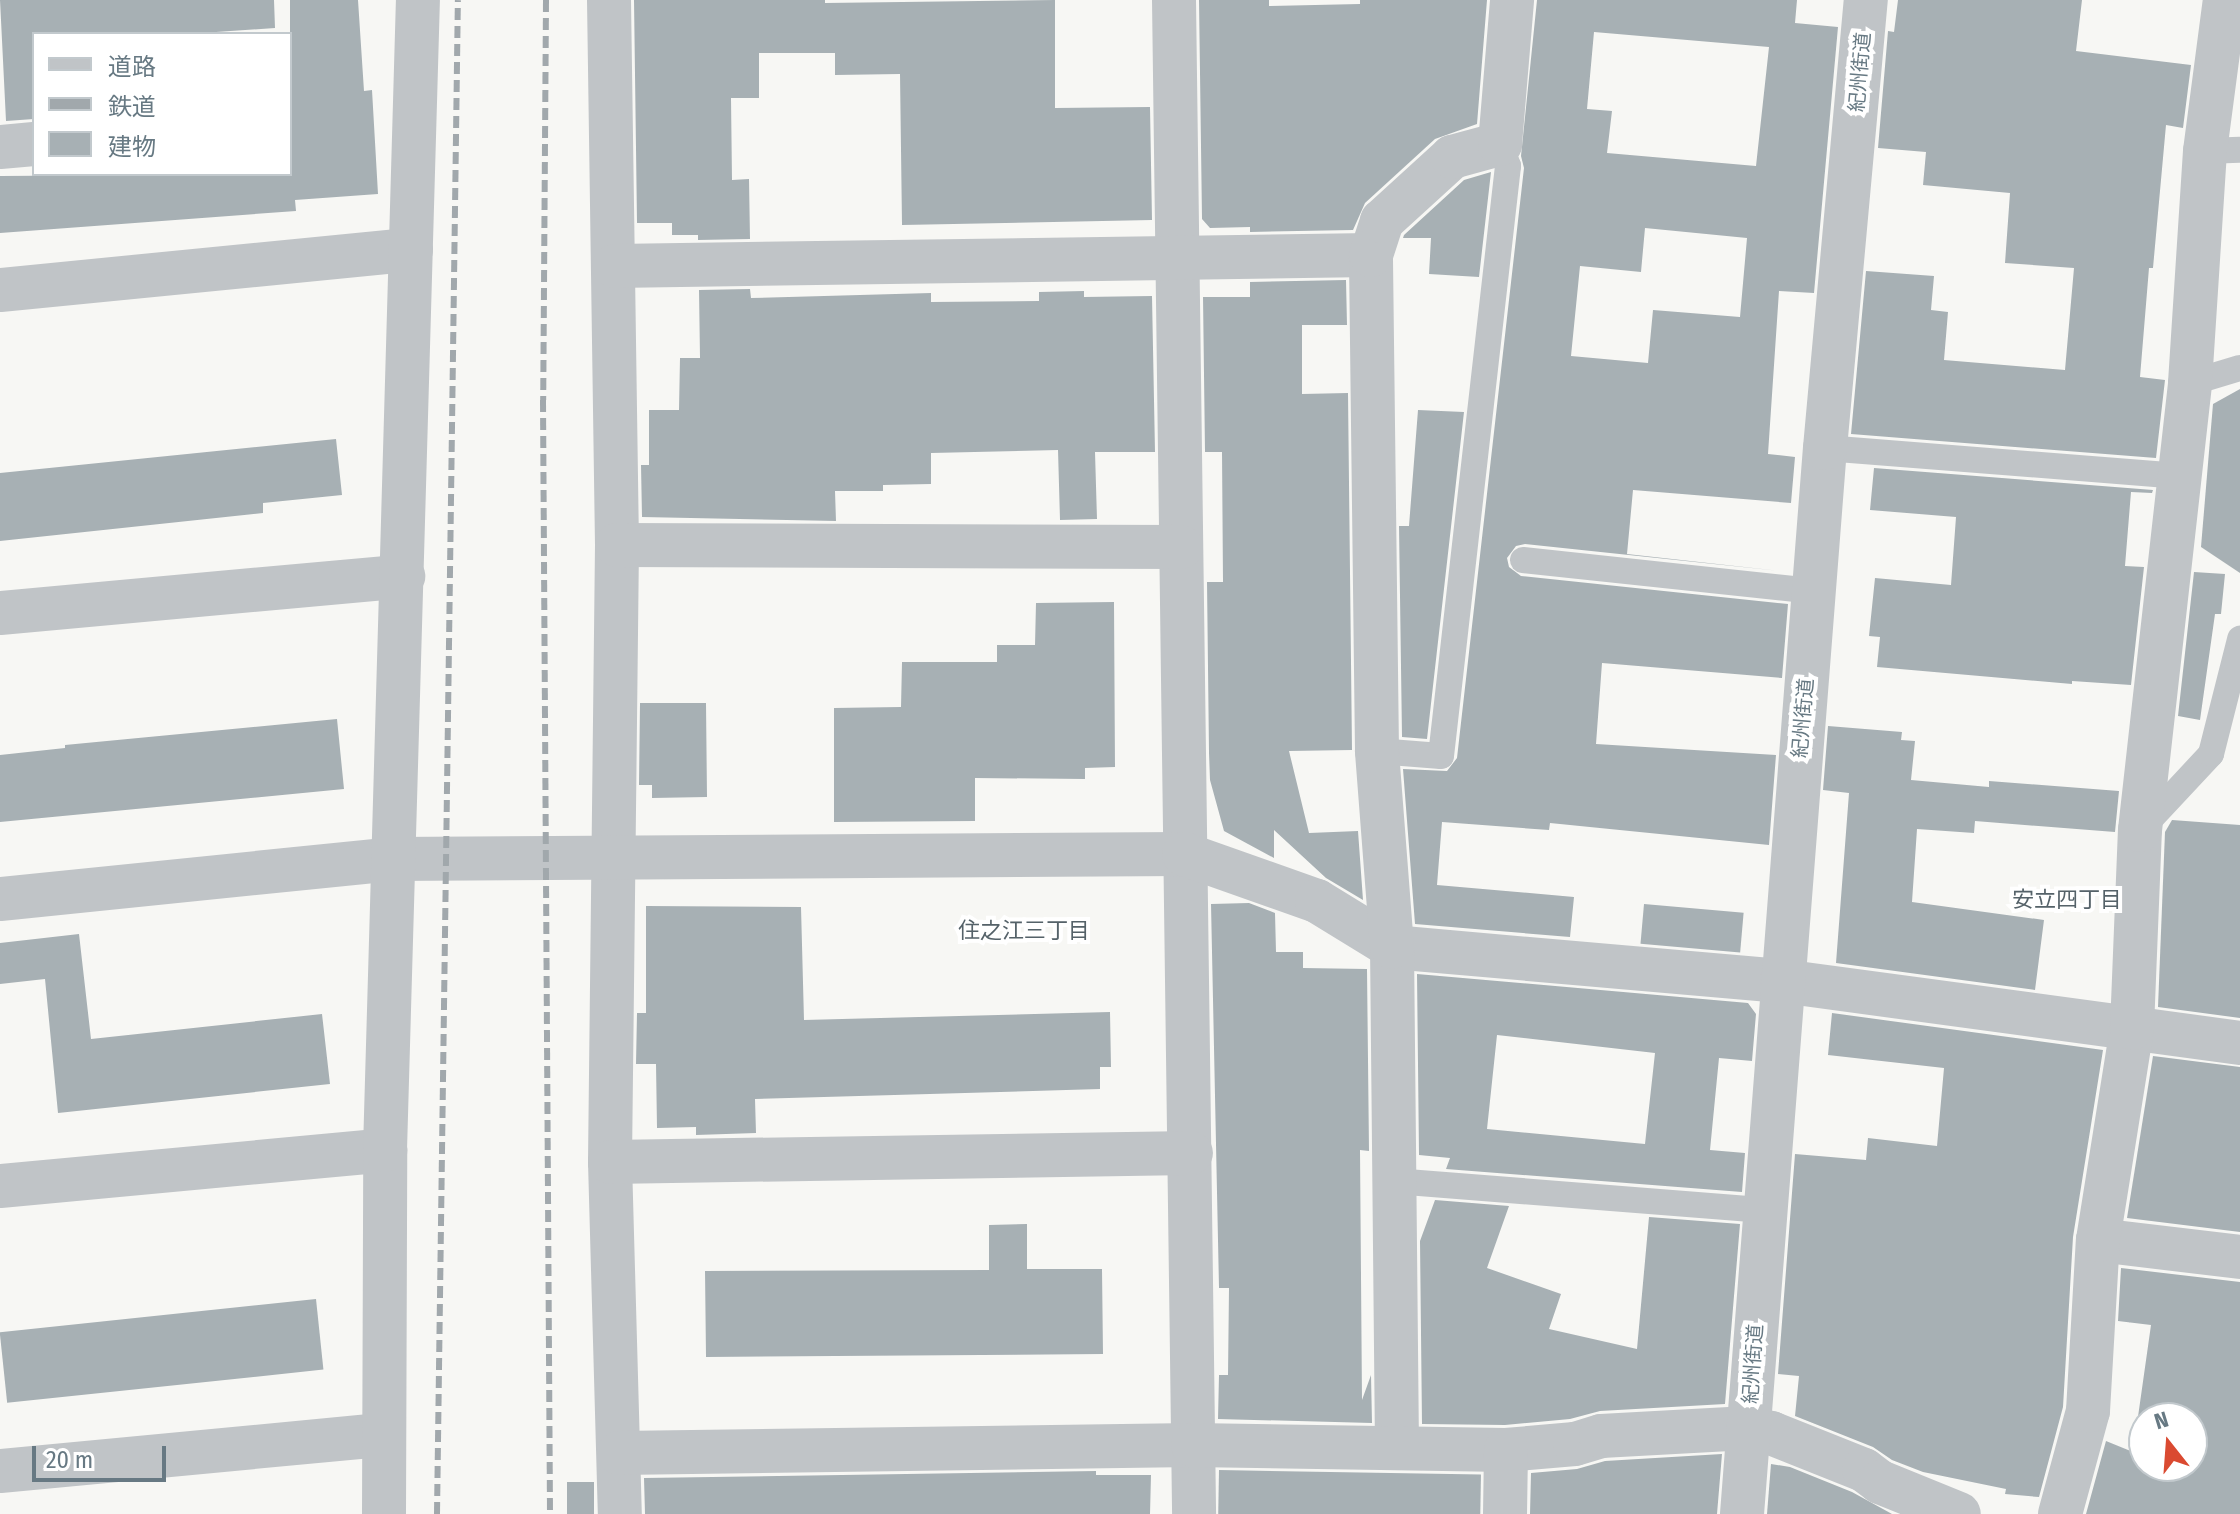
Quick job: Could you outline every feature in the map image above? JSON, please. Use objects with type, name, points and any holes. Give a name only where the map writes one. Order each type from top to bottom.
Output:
[{"type":"street","points":[[384,1514],[385,1150],[418,0]]},
{"type":"street","points":[[609,0],[617,545],[616,857],[610,1162],[620,1514]]},
{"type":"street","points":[[1174,0],[1194,1514]]},
{"type":"street","points":[[1397,1448],[1392,947],[1377,751],[1371,255],[1382,221],[1452,157],[1500,144],[1512,0]]},
{"type":"street","name":"紀州街道","points":[[1746,1463],[1825,448],[1866,0]]},
{"type":"street","points":[[2060,1514],[2088,1411],[2098,1240],[2132,1028],[2140,830],[2190,383],[2223,150],[2225,0]]},
{"type":"street","points":[[0,147],[32,144]]},
{"type":"street","points":[[0,290],[411,250]]},
{"type":"street","points":[[614,266],[1371,255]]},
{"type":"street","points":[[617,545],[1181,547]]},
{"type":"street","points":[[0,613],[403,576]]},
{"type":"street","points":[[0,899],[393,859],[1184,854],[1317,901],[1392,947],[1782,981],[2240,1043]]},
{"type":"street","points":[[0,1186],[385,1150]]},
{"type":"street","points":[[610,1162],[1191,1153]]},
{"type":"street","points":[[2098,1240],[2240,1257]]},
{"type":"street","points":[[619,1453],[1193,1445],[1506,1450],[1575,1444],[1601,1436],[1746,1463],[1771,1433],[1864,1470],[1880,1482],[1959,1514]]},
{"type":"street","points":[[0,1471],[383,1435]]},
{"type":"street","points":[[1505,1514],[1506,1450]]},
{"type":"lane","points":[[1377,751],[1441,756],[1508,166],[1500,144]]},
{"type":"lane","points":[[2190,383],[2240,368]]},
{"type":"lane","points":[[1825,448],[2180,476]]},
{"type":"lane","points":[[1523,560],[1814,591]]},
{"type":"lane","points":[[2140,830],[2211,754],[2240,639]]},
{"type":"lane","points":[[1394,1181],[1764,1210]]},
{"type":"building","points":[[0,0],[274,0],[275,28],[216,32],[32,32],[32,119],[6,121]]},
{"type":"building","points":[[290,0],[358,0],[364,91],[372,90],[378,194],[295,200],[296,211],[0,233],[0,176],[292,176]]},
{"type":"building","points":[[634,0],[825,0],[825,3],[1055,0],[1055,108],[1150,107],[1152,220],[902,225],[900,74],[835,75],[835,53],[759,53],[759,98],[731,98],[732,180],[749,179],[750,239],[698,240],[698,235],[672,235],[672,223],[637,223]]},
{"type":"building","points":[[1199,0],[1269,0],[1269,6],[1360,4],[1360,0],[1487,0],[1477,124],[1435,139],[1365,203],[1353,230],[1250,232],[1250,227],[1210,228],[1202,219]]},
{"type":"building","points":[[1537,0],[1797,0],[1795,23],[1838,27],[1814,293],[1779,291],[1768,454],[1795,457],[1791,503],[1633,490],[1627,554],[1790,572],[1525,544],[1516,546],[1507,558],[1509,567],[1521,576],[1788,604],[1782,678],[1602,663],[1596,744],[1776,755],[1769,845],[1550,823],[1549,830],[1442,822],[1437,885],[1574,897],[1570,937],[1415,924],[1403,769],[1447,771],[1457,758],[1524,168],[1521,156]],"holes":[[[1594,32],[1769,47],[1756,166],[1607,153],[1612,111],[1587,109]],[[1645,228],[1747,238],[1740,317],[1653,310],[1648,363],[1571,356],[1580,266],[1641,272]]]},
{"type":"building","points":[[1898,0],[2082,0],[2076,51],[2191,65],[2183,128],[2166,125],[2153,268],[2149,268],[2140,377],[2165,380],[2156,458],[1851,434],[1866,271],[1934,276],[1931,310],[1948,312],[1944,360],[2065,370],[2074,268],[2005,263],[2010,193],[1923,185],[1926,152],[1878,148],[1888,31],[1894,32]]},
{"type":"building","points":[[1491,172],[1479,277],[1429,274],[1431,238],[1403,238],[1404,235],[1464,180]]},
{"type":"building","points":[[1346,280],[1347,325],[1302,325],[1302,394],[1348,393],[1352,750],[1289,751],[1309,833],[1358,831],[1363,900],[1326,878],[1274,830],[1274,858],[1224,831],[1210,780],[1209,753],[1207,582],[1223,582],[1222,452],[1205,452],[1203,297],[1250,297],[1250,282]]},
{"type":"building","points":[[750,289],[751,298],[931,293],[931,302],[1039,301],[1039,292],[1084,291],[1084,297],[1152,296],[1155,452],[1095,452],[1097,519],[1060,520],[1058,450],[931,453],[931,484],[883,485],[883,491],[835,491],[836,521],[642,517],[641,465],[649,465],[649,410],[679,410],[680,358],[700,358],[699,290]]},
{"type":"building","points":[[2240,389],[2240,573],[2201,547],[2213,404]]},
{"type":"building","points":[[1418,410],[1464,412],[1427,739],[1402,737],[1399,526],[1409,526]]},
{"type":"building","points":[[336,439],[342,495],[263,503],[263,513],[0,541],[0,473]]},
{"type":"building","points":[[1874,468],[2153,490],[2152,493],[2131,492],[2125,566],[2144,567],[2131,685],[2072,681],[2072,684],[1877,667],[1880,637],[1869,636],[1875,578],[1951,585],[1956,517],[1870,510]]},
{"type":"building","points":[[2194,572],[2225,574],[2221,614],[2215,614],[2200,720],[2178,716]]},
{"type":"building","points":[[1114,602],[1115,767],[1085,768],[1085,779],[975,778],[975,821],[834,822],[834,708],[901,707],[902,662],[997,662],[997,645],[1035,645],[1036,603]]},
{"type":"building","points":[[640,703],[706,703],[707,797],[652,798],[652,785],[639,785]]},
{"type":"building","points":[[337,719],[344,789],[0,822],[0,755],[65,748],[65,745]]},
{"type":"building","points":[[1828,726],[1902,732],[1901,740],[1915,741],[1911,780],[1989,787],[1989,781],[2119,791],[2115,832],[1975,821],[1974,833],[1917,829],[1912,902],[2044,920],[2035,990],[1836,963],[1849,793],[1823,790]]},
{"type":"building","points":[[2172,820],[2240,825],[2240,1018],[2158,1007],[2165,832]]},
{"type":"building","points":[[1249,903],[1275,913],[1276,952],[1303,952],[1303,968],[1367,969],[1369,1151],[1360,1150],[1362,1400],[1371,1375],[1372,1423],[1218,1419],[1219,1375],[1228,1375],[1229,1288],[1219,1288],[1211,904]]},
{"type":"building","points":[[1644,904],[1744,913],[1740,953],[1641,944]]},
{"type":"building","points":[[646,906],[801,907],[804,1020],[1110,1012],[1111,1067],[1100,1067],[1100,1089],[755,1099],[756,1133],[696,1135],[696,1127],[657,1128],[656,1064],[636,1064],[637,1013],[646,1013]]},
{"type":"building","points":[[79,934],[91,1039],[322,1014],[330,1084],[58,1113],[45,979],[0,984],[0,943]]},
{"type":"building","points":[[1417,974],[1748,1003],[1756,1014],[1752,1061],[1719,1058],[1710,1150],[1745,1153],[1742,1192],[1446,1169],[1450,1158],[1419,1155]],"holes":[[[1497,1035],[1655,1053],[1645,1144],[1487,1129]]]},
{"type":"building","points":[[1832,1013],[2103,1050],[2073,1237],[2063,1407],[2039,1497],[2005,1494],[2006,1489],[1923,1472],[1892,1460],[1873,1447],[1795,1416],[1799,1376],[1778,1374],[1795,1154],[1866,1160],[1868,1138],[1937,1146],[1944,1068],[1828,1055]]},
{"type":"building","points":[[2153,1056],[2240,1067],[2240,1232],[2127,1218]]},
{"type":"building","points":[[1435,1200],[1509,1206],[1487,1268],[1561,1294],[1549,1329],[1637,1349],[1649,1217],[1740,1224],[1725,1404],[1600,1411],[1570,1419],[1505,1425],[1422,1424],[1420,1241]]},
{"type":"building","points":[[1027,1224],[1027,1269],[1102,1269],[1103,1354],[706,1357],[705,1271],[989,1270],[989,1225]]},
{"type":"building","points":[[2121,1268],[2240,1282],[2240,1514],[2086,1514],[2106,1441],[2128,1450],[2128,1482],[2208,1482],[2208,1402],[2140,1402],[2151,1325],[2118,1321]]},
{"type":"building","points":[[316,1299],[323,1370],[7,1403],[0,1332]]},
{"type":"building","points":[[1722,1454],[1717,1514],[1530,1514],[1531,1473],[1577,1469],[1605,1461]]},
{"type":"building","points":[[1771,1464],[1790,1467],[1852,1492],[1892,1514],[1767,1514]]},
{"type":"building","points":[[1219,1470],[1481,1475],[1480,1514],[1218,1514]]},
{"type":"building","points":[[1096,1471],[1096,1475],[1151,1475],[1150,1514],[645,1514],[644,1478]]},
{"type":"building","points":[[567,1482],[594,1482],[594,1514],[567,1514]]},
{"type":"railway","points":[[437,1514],[458,0]]},
{"type":"railway","points":[[546,0],[543,400],[550,1514]]},
{"type":"district","name":"安立四丁目","points":[[2067,900]]},
{"type":"district","name":"住之江三丁目","points":[[1024,931]]}]
